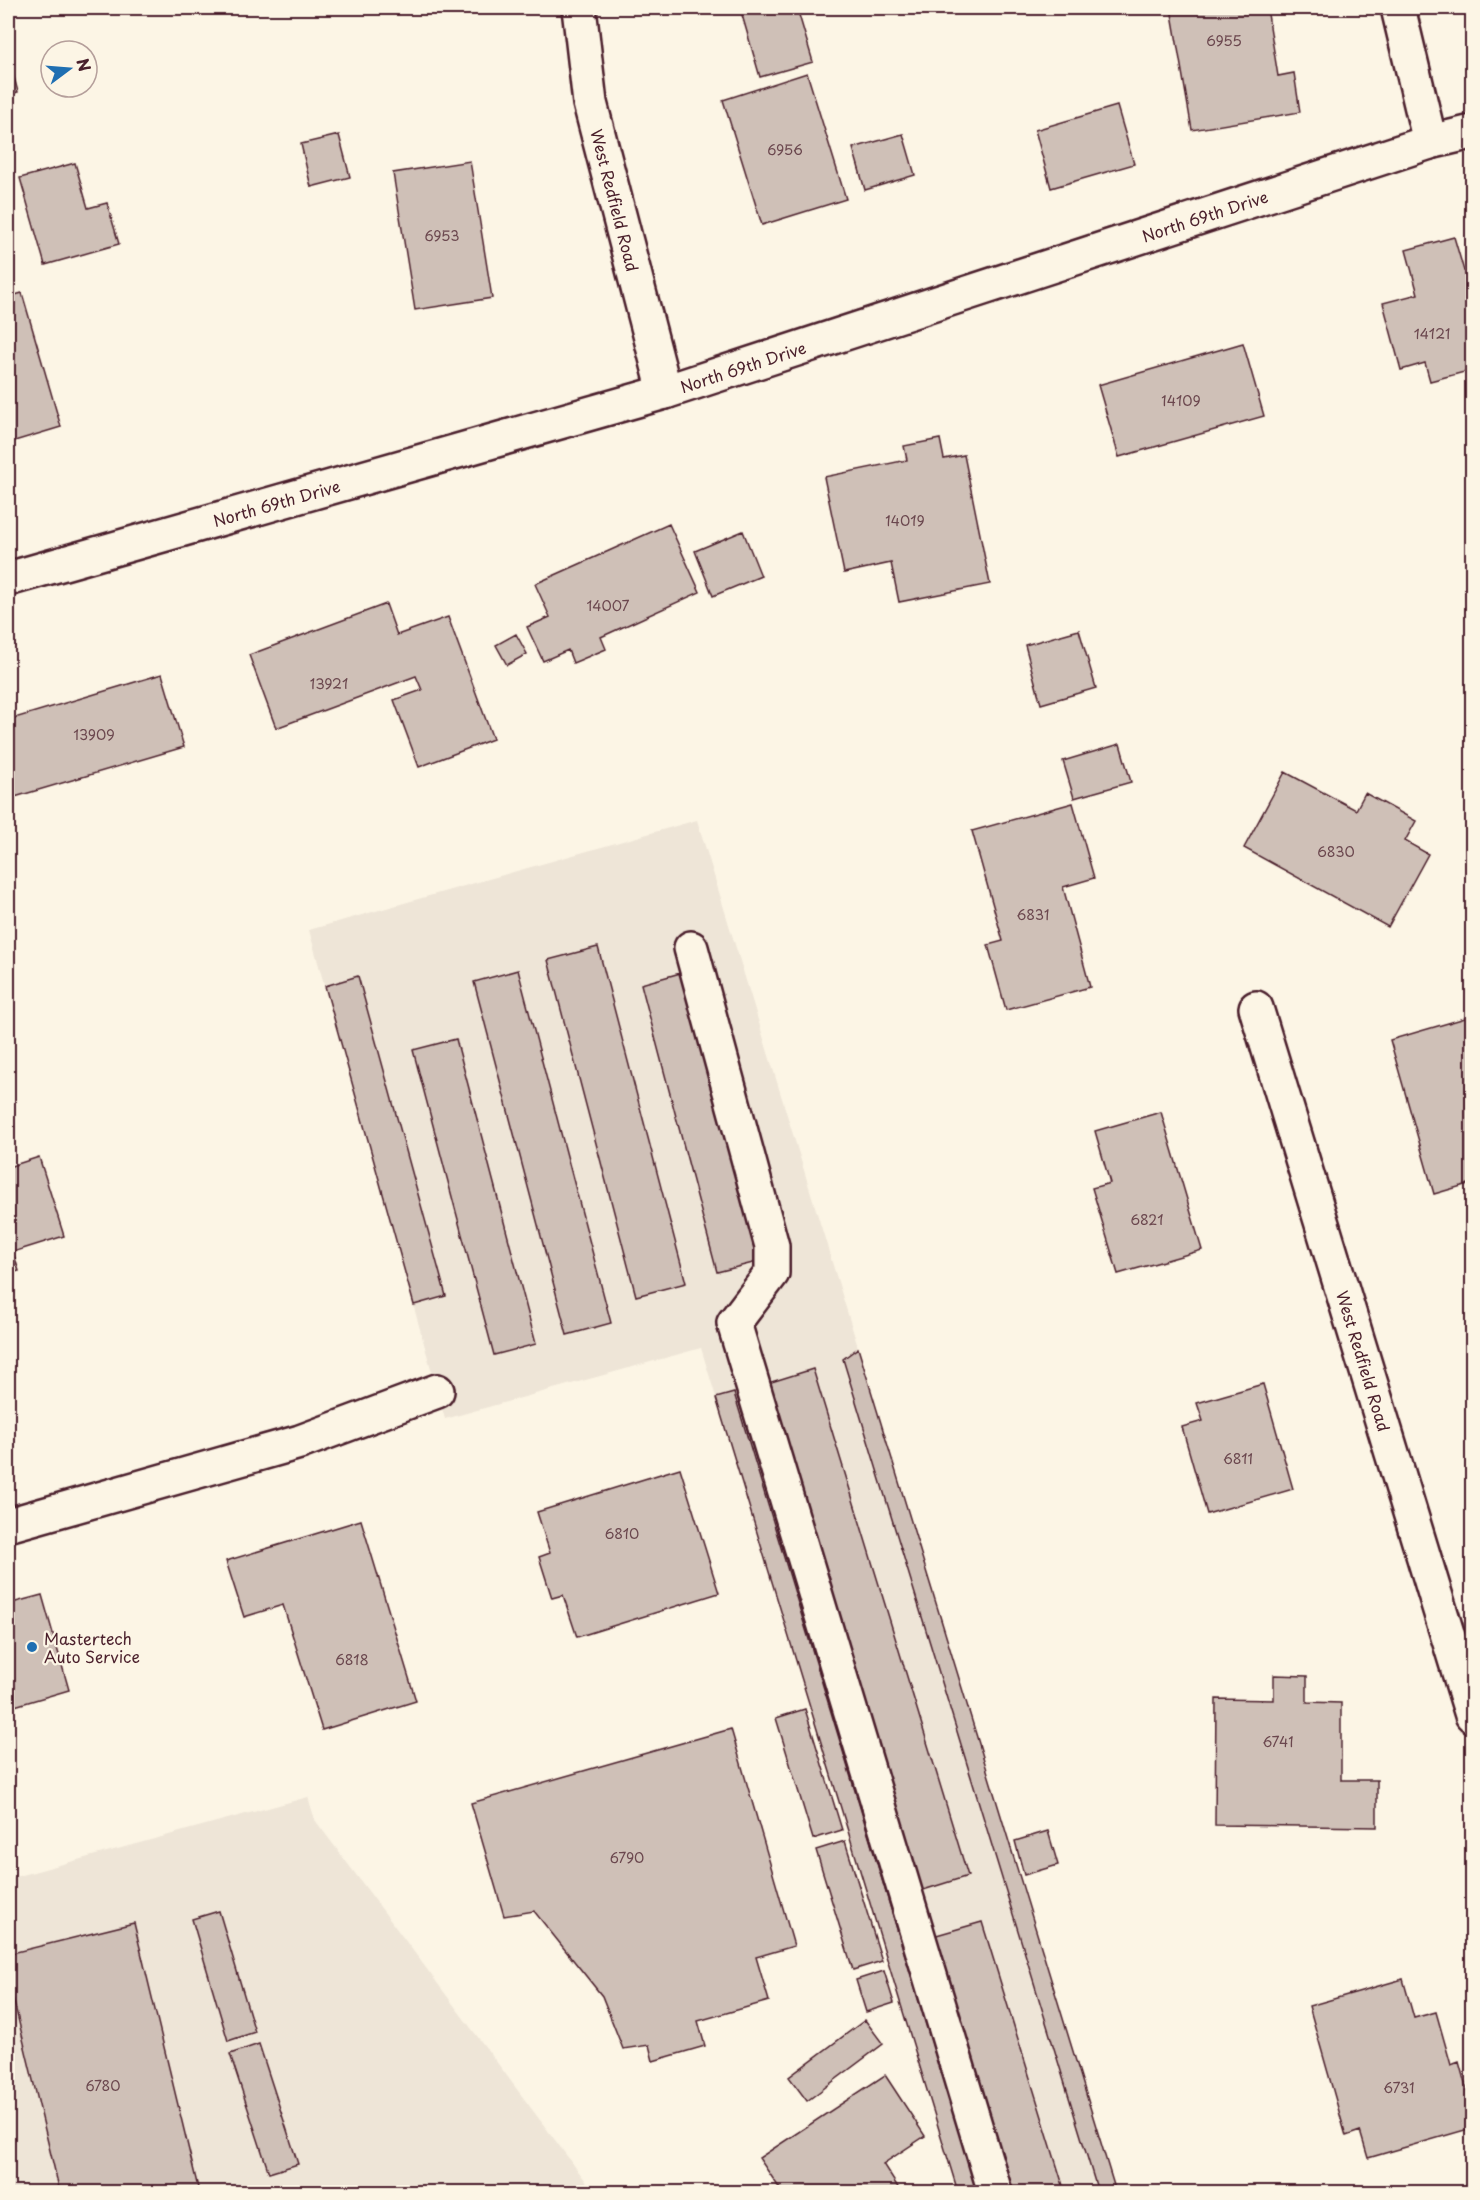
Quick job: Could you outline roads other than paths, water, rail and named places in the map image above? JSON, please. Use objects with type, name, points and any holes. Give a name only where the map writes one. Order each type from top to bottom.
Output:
[{"type":"street","name":"West Redfield Road","points":[[579,8],[590,103],[665,392]]},
{"type":"street","points":[[1398,8],[1430,142]]},
{"type":"street","name":"North 69th Drive","points":[[8,579],[665,392],[1430,142],[1473,132]]},
{"type":"street","points":[[691,948],[772,1246],[772,1273],[734,1323],[995,2193]]},
{"type":"street","name":"West Redfield Road","points":[[1257,1008],[1473,1715]]},
{"type":"street","points":[[8,1525],[300,1442],[437,1391]]},
{"type":"place","name":"Mastertech Auto Service","points":[[32,1647]]}]
